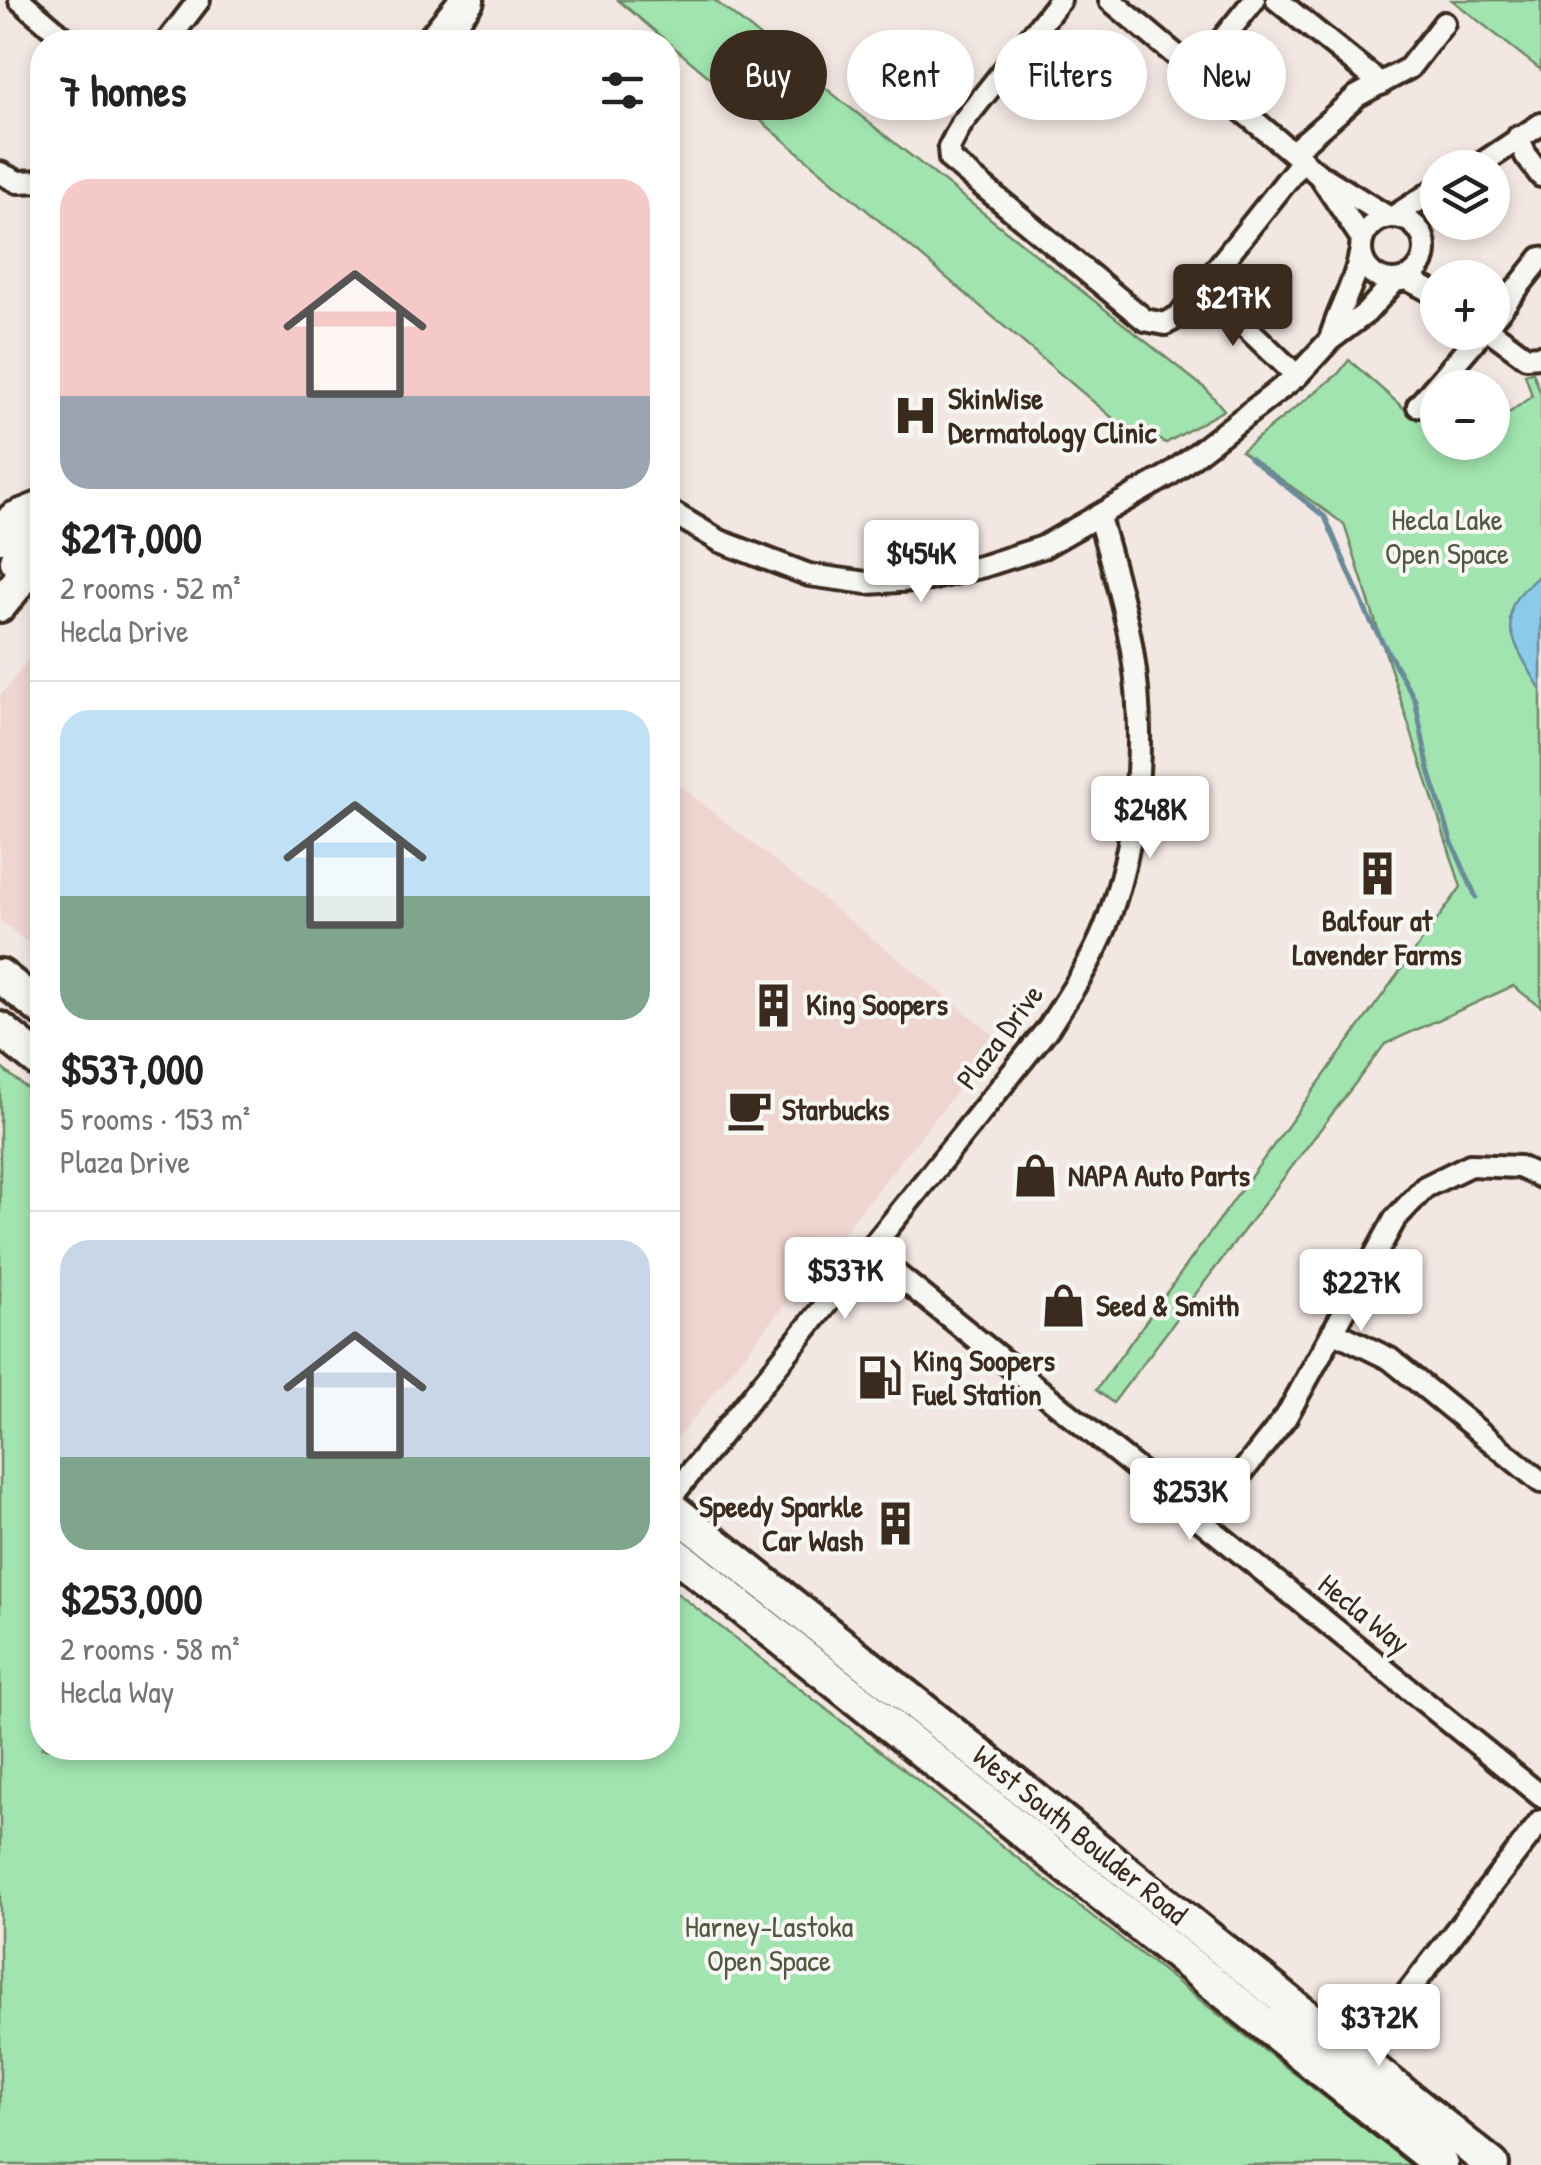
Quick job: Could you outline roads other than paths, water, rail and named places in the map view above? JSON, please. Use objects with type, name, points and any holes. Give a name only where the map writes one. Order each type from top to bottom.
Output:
[{"type":"main road","points":[[443,30],[467,0]]},
{"type":"main road","points":[[0,536],[14,518],[30,512]]},
{"type":"main road","points":[[30,537],[17,561],[30,563]]},
{"type":"main road","points":[[0,605],[30,568]]},
{"type":"main road","points":[[0,976],[30,1000]]},
{"type":"main road","points":[[0,1029],[30,1053]]},
{"type":"main road","name":"West South Boulder Road","points":[[680,1514],[1310,2020],[1347,2070],[1441,2165]]},
{"type":"main road","name":"West South Boulder Road","points":[[680,1557],[1347,2070],[1492,2165]]},
{"type":"street","points":[[20,0],[55,30]]},
{"type":"street","points":[[176,30],[198,0]]},
{"type":"street","points":[[1060,0],[962,123],[950,148],[950,159],[1145,320],[1156,324],[1173,321],[1203,286],[1305,162],[1333,114],[1409,68],[1444,23]]},
{"type":"street","points":[[1110,0],[1167,48]]},
{"type":"street","points":[[1230,30],[1254,0]]},
{"type":"street","points":[[1277,0],[1382,84]]},
{"type":"street","points":[[1254,120],[1305,162],[1390,217],[1412,222],[1431,260]]},
{"type":"street","points":[[1500,150],[1541,124]]},
{"type":"street","points":[[1518,137],[1541,176]]},
{"type":"street","points":[[1305,162],[1361,245],[1371,273],[1420,288]]},
{"type":"street","points":[[0,173],[18,182],[30,182]]},
{"type":"street","points":[[1330,340],[1336,318],[1356,279],[1361,245],[1377,221],[1420,199]]},
{"type":"street","points":[[680,517],[720,541],[809,575],[868,583],[930,579],[1042,547],[1099,517],[1194,457],[1297,376],[1330,340],[1422,264],[1427,240]]},
{"type":"street","points":[[1510,297],[1541,258]]},
{"type":"street","points":[[1203,286],[1297,376]]},
{"type":"street","points":[[1510,345],[1526,357],[1541,356]]},
{"type":"street","points":[[1418,406],[1466,350]]},
{"type":"street","name":"Plaza Drive","points":[[680,1489],[1049,1027],[1084,972],[1105,928],[1125,858],[1137,786],[1140,714],[1132,647],[1099,517]]},
{"type":"street","points":[[1203,1522],[1286,1418],[1396,1219],[1425,1187],[1470,1165],[1519,1167],[1541,1177]]},
{"type":"street","name":"Hecla Way","points":[[869,1252],[1541,1796]]},
{"type":"street","points":[[1334,1331],[1390,1359],[1541,1482]]},
{"type":"street","points":[[1347,2070],[1541,1821]]},
{"type":"street","points":[[1310,2020],[1362,2018],[1398,2004]]},
{"type":"water","points":[[1541,573],[1541,690],[1517,648],[1510,624],[1514,602]]},
{"type":"waterway","points":[[1250,458],[1325,517],[1370,620],[1415,700],[1429,770],[1451,840],[1476,897]]},
{"type":"place","name":"SkinWise Dermatology Clinic","points":[[915,416]]},
{"type":"place","name":"Balfour at Lavender Farms","points":[[1377,874]]},
{"type":"place","name":"King Soopers","points":[[773,1005]]},
{"type":"place","name":"Starbucks","points":[[749,1110]]},
{"type":"place","name":"NAPA Auto Parts","points":[[1035,1176]]},
{"type":"place","name":"Seed & Smith","points":[[1063,1306]]},
{"type":"place","name":"King Soopers Fuel Station","points":[[880,1378]]},
{"type":"place","name":"Speedy Sparkle Car Wash","points":[[896,1524]]},
{"type":"park label","name":"Hecla Lake Open Space","points":[[1447,537]]},
{"type":"park label","name":"Harney-Lastoka Open Space","points":[[769,1944]]}]
